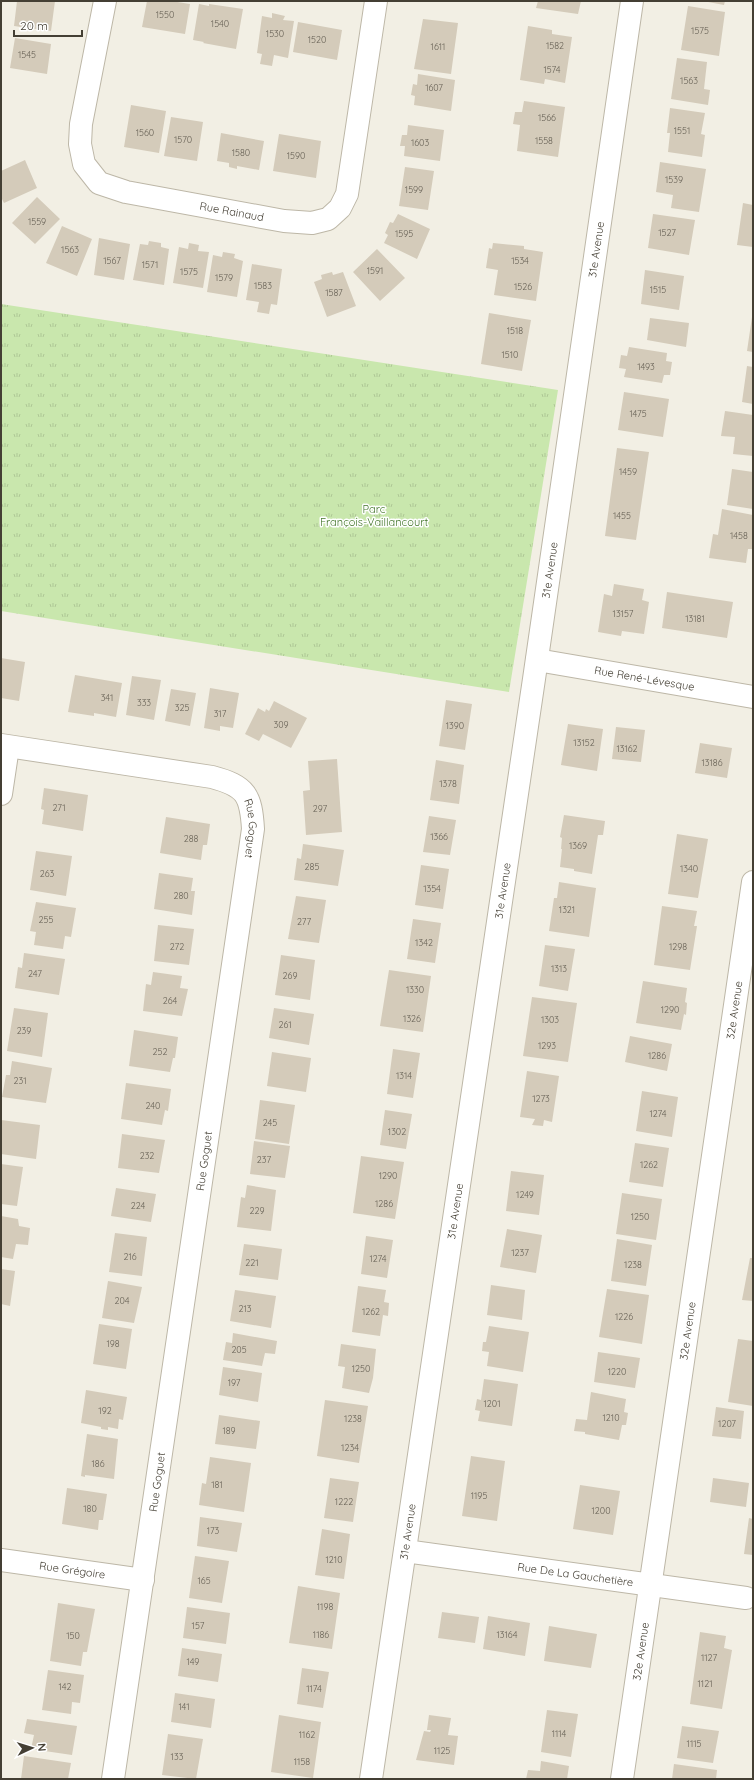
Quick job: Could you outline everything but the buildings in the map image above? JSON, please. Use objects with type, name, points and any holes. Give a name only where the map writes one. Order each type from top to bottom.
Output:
[{"type":"street","name":"Rue Rainaud","points":[[105,1],[81,124],[80,144],[84,164],[99,182],[126,192],[284,221],[312,223],[328,219],[340,208],[347,194],[376,1]]},
{"type":"street","name":"31e Avenue","points":[[371,1779],[537,660],[632,1]]},
{"type":"street","name":"Rue René-Lévesque","points":[[537,660],[753,697]]},
{"type":"street","points":[[1,794],[4,746]]},
{"type":"street","name":"Rue Goguet","points":[[4,746],[212,777],[229,782],[245,793],[252,809],[254,830],[113,1779]]},
{"type":"street","name":"32e Avenue","points":[[622,1779],[753,882]]},
{"type":"street","name":"Rue De La Gauchetière","points":[[404,1551],[746,1598]]},
{"type":"street","name":"Rue Grégoire","points":[[1,1560],[143,1580]]},
{"type":"green space","name":"Parc François-Vaillancourt","points":[[1,304],[558,390],[509,692],[1,611]]}]
